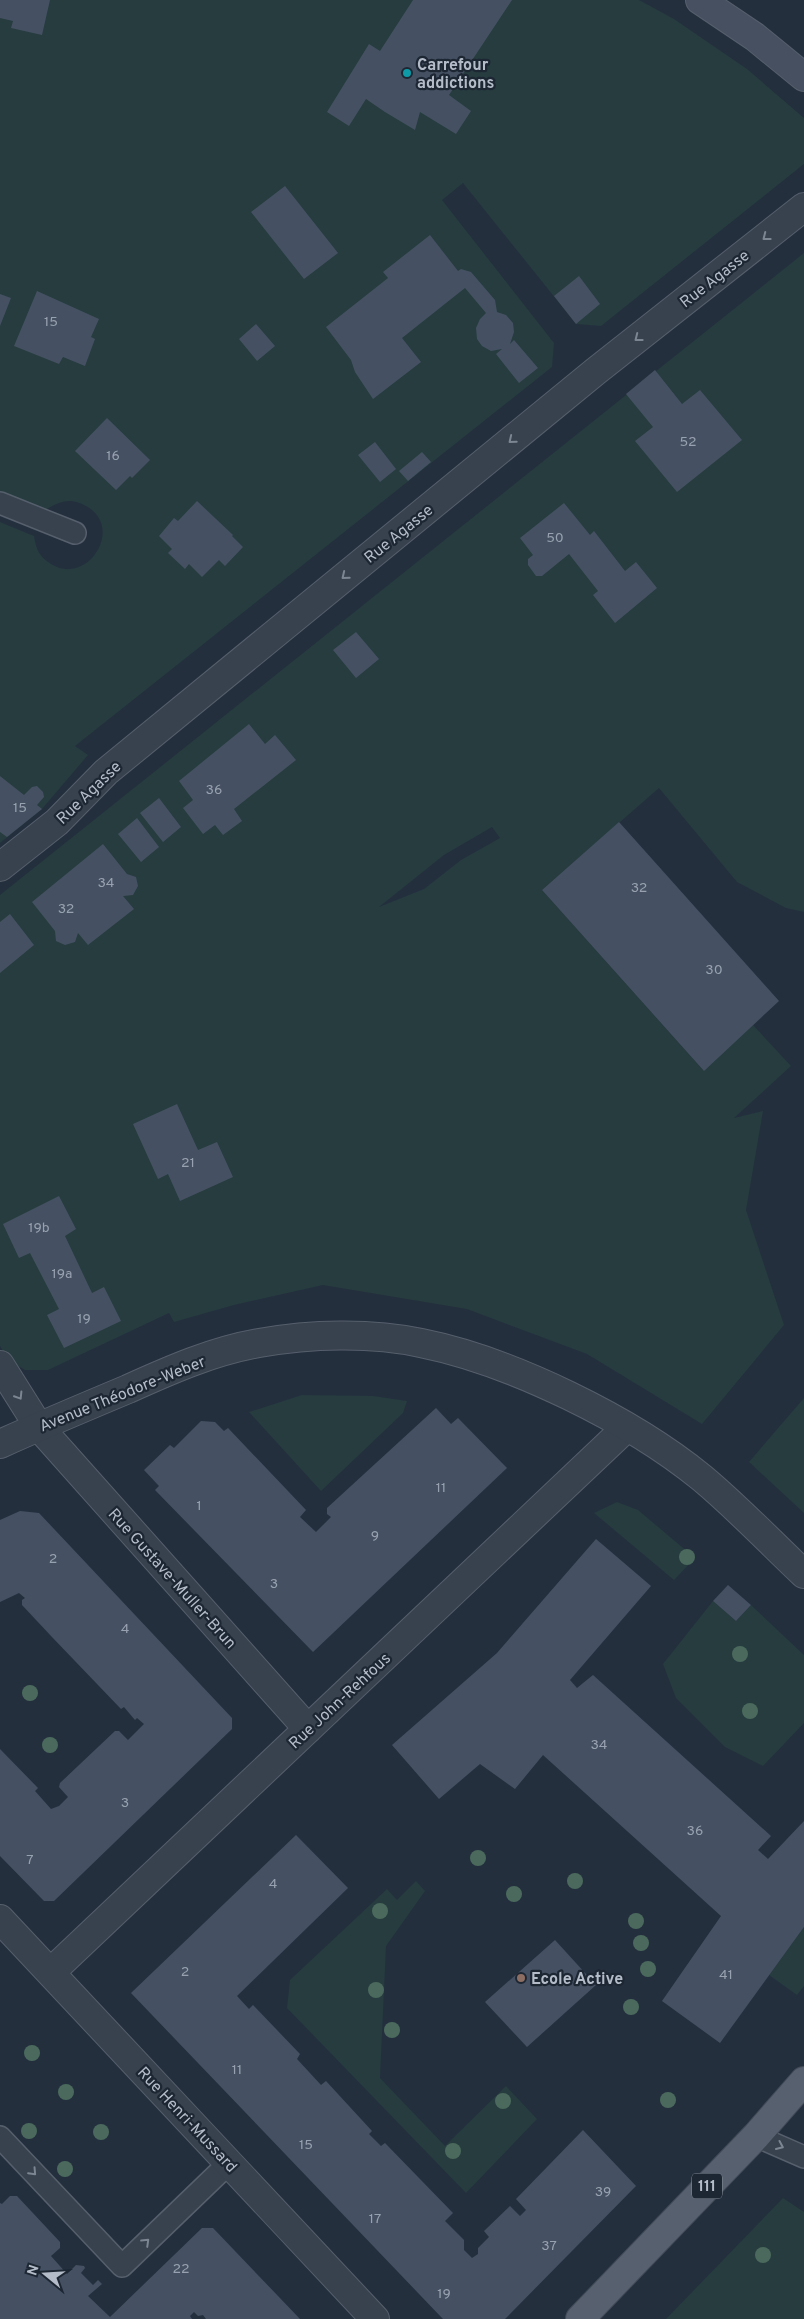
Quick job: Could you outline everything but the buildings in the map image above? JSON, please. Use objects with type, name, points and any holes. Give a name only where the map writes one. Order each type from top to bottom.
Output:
[{"type":"main road","points":[[700,0],[755,37],[804,77]]},
{"type":"main road","name":"111","points":[[580,2319],[756,2136],[804,2081]]},
{"type":"street","name":"Rue Agasse","points":[[0,866],[57,822],[106,772],[596,371],[804,207]]},
{"type":"street","name":"Avenue Théodore-Weber","points":[[0,1444],[193,1361],[259,1343],[315,1337],[366,1337],[420,1342],[500,1366],[590,1406],[627,1427],[665,1451],[702,1478],[804,1574]]},
{"type":"street","name":"Rue Gustave-Muller-Brun","points":[[0,1365],[39,1426],[308,1729]]},
{"type":"street","name":"Rue John-Rehfous","points":[[51,1972],[627,1427]]},
{"type":"street","name":"Rue Henri-Mussard","points":[[0,1919],[375,2319]]},
{"type":"lane","points":[[0,503],[75,534]]},
{"type":"lane","points":[[756,2136],[804,2157]]},
{"type":"lane","points":[[0,2137],[122,2266],[229,2163]]},
{"type":"green space","points":[[0,0],[639,0],[674,19],[747,69],[804,118],[804,164],[601,326],[576,324],[463,183],[442,200],[554,343],[552,367],[75,746],[88,755],[42,809],[0,843],[0,522],[34,536],[41,556],[51,564],[65,569],[78,568],[89,561],[97,552],[102,540],[102,527],[97,515],[80,503],[65,501],[44,511],[0,492]]},
{"type":"green space","points":[[804,253],[804,912],[786,908],[737,882],[659,788],[542,890],[703,1070],[753,1025],[791,1066],[734,1118],[763,1111],[746,1210],[784,1325],[702,1424],[587,1354],[467,1309],[323,1285],[234,1305],[174,1322],[169,1313],[48,1370],[25,1370],[8,1360],[0,1346],[0,895]],"holes":[[[492,827],[500,838],[461,860],[424,889],[379,907],[444,855]]]},
{"type":"green space","points":[[302,1395],[373,1396],[407,1401],[403,1413],[321,1491],[249,1412]]},
{"type":"green space","points":[[804,1398],[804,1513],[749,1462]]},
{"type":"green space","points":[[617,1502],[638,1510],[695,1558],[674,1580],[594,1513]]},
{"type":"green space","points":[[713,1601],[736,1621],[751,1605],[804,1655],[804,1723],[763,1766],[725,1747],[676,1698],[663,1664]]},
{"type":"green space","points":[[416,1881],[425,1891],[386,1946],[380,2078],[445,2146],[506,2086],[537,2119],[466,2193],[287,2008],[290,1980],[387,1889],[397,1900]]},
{"type":"green space","points":[[804,1927],[804,1986],[797,1995],[769,1975]]},
{"type":"green space","points":[[783,2198],[804,2212],[804,2319],[666,2319]]},
{"type":"place","name":"Carrefour addictions","points":[[407,73]]},
{"type":"place","name":"Ecole Active","points":[[521,1978]]}]
